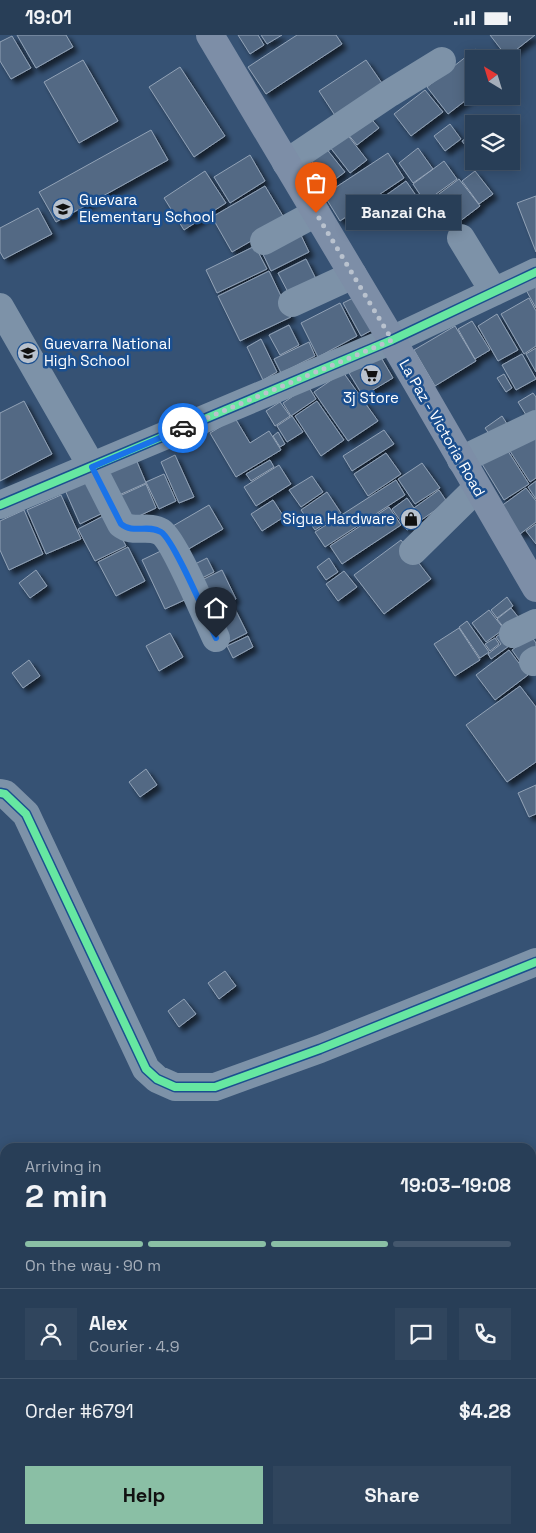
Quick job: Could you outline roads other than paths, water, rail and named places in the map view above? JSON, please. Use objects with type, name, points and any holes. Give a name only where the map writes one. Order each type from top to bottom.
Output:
[{"type":"main road","name":"La Paz - Victoria Road","points":[[210,35],[392,340],[536,588]]},
{"type":"street","points":[[286,163],[390,93],[442,61]]},
{"type":"street","points":[[264,241],[316,213]]},
{"type":"street","points":[[461,238],[494,291]]},
{"type":"street","points":[[0,505],[392,340],[536,272]]},
{"type":"street","points":[[292,303],[353,275]]},
{"type":"street","points":[[0,307],[92,467],[121,524],[132,530],[156,530],[163,533],[173,548],[216,638]]},
{"type":"street","points":[[461,460],[536,424]]},
{"type":"street","points":[[413,551],[477,488]]},
{"type":"street","points":[[0,793],[26,813],[146,1069],[158,1079],[175,1087],[215,1087],[320,1049],[536,962]]},
{"type":"place","name":"Guevara Elementary School","points":[[63,209]]},
{"type":"place","name":"Banzai Cha","points":[[316,213]]},
{"type":"place","name":"Guevarra National High School","points":[[28,353]]},
{"type":"place","name":"3j Store","points":[[371,375]]},
{"type":"place","name":"Sigua Hardware","points":[[411,519]]}]
